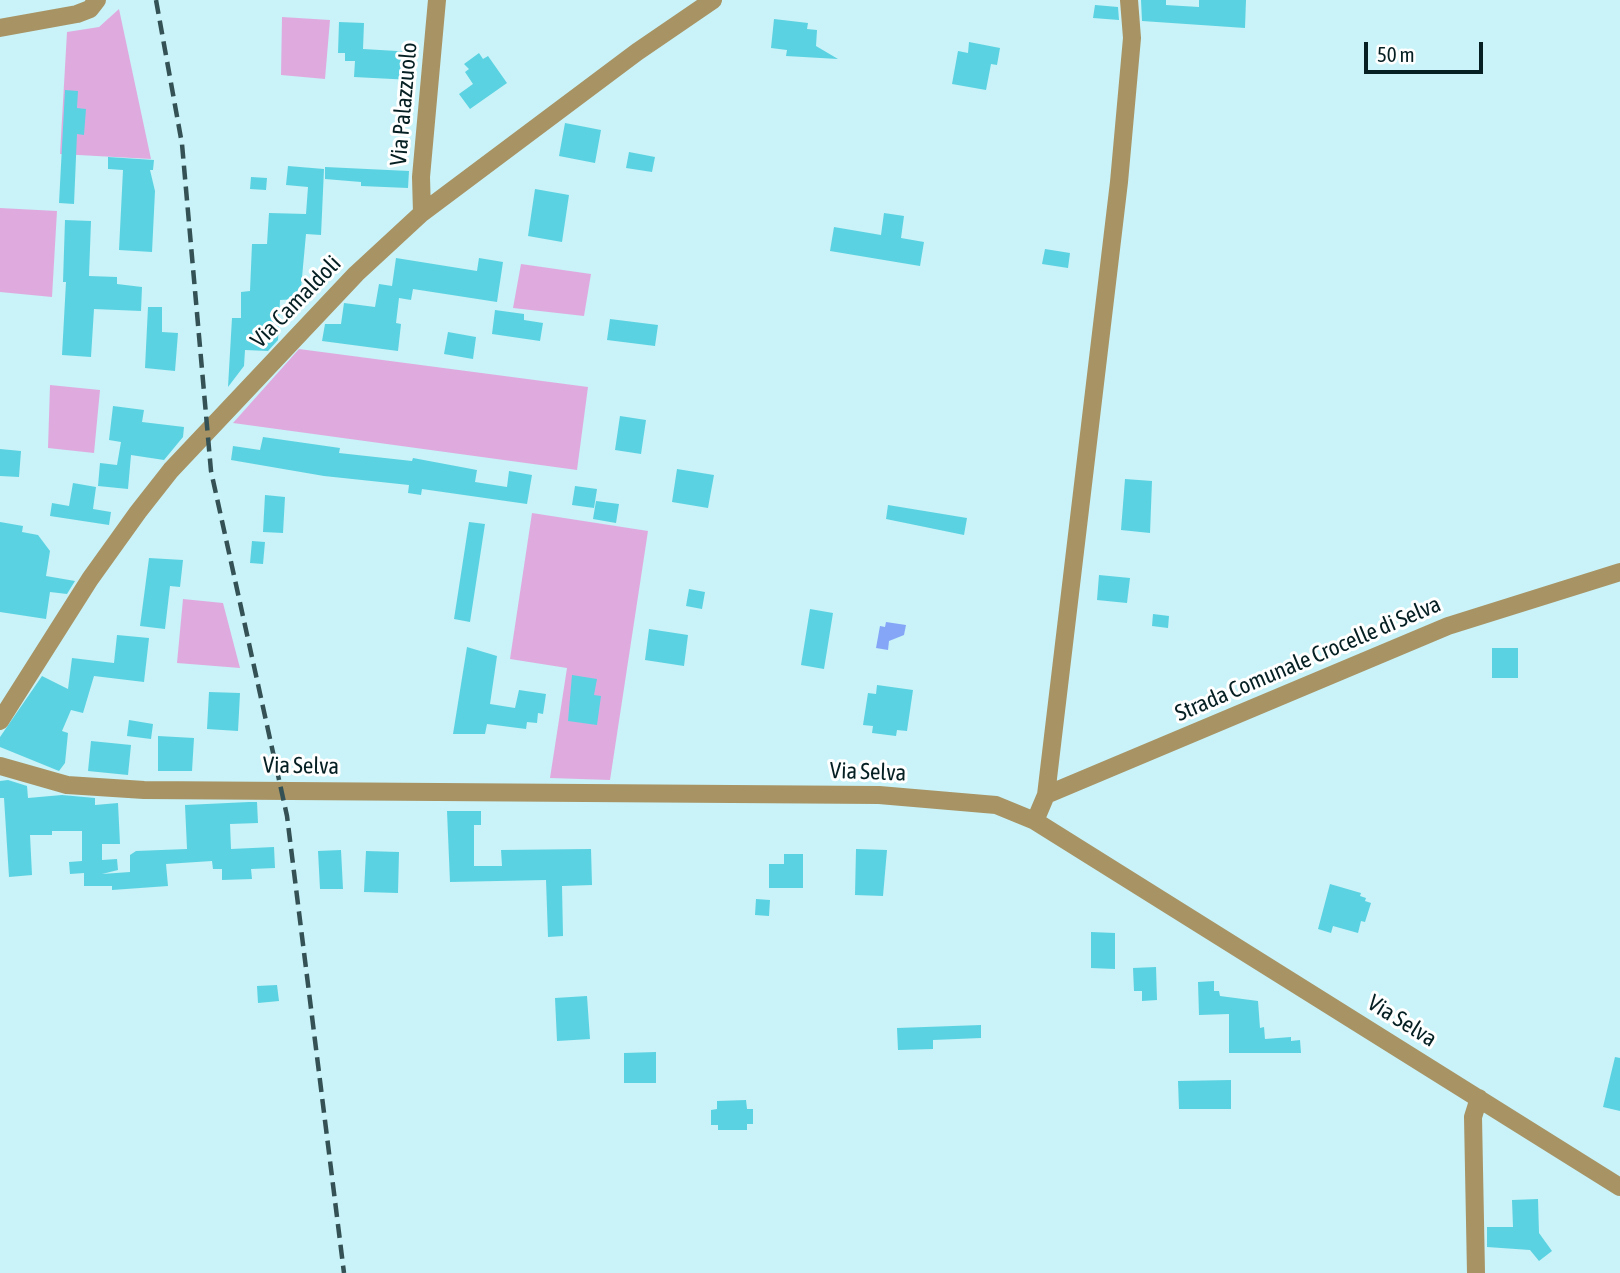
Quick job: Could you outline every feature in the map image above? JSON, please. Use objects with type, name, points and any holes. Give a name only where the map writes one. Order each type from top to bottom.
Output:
[{"type":"street","points":[[0,28],[77,13],[90,9],[97,0]]},
{"type":"street","name":"Via Palazzuolo","points":[[422,214],[421,177],[437,0]]},
{"type":"street","name":"Via Camaldoli","points":[[0,721],[90,579],[171,470],[356,274],[422,214],[638,52],[713,0]]},
{"type":"street","points":[[1035,821],[1045,795],[1119,182],[1132,38],[1129,0]]},
{"type":"street","name":"Strada Comunale Crocelle di Selva","points":[[1045,795],[1448,626],[1620,572]]},
{"type":"street","name":"Via Selva","points":[[0,766],[67,785],[144,790],[879,795],[996,805],[1035,821],[1620,1187]]},
{"type":"street","points":[[1476,1273],[1473,1117],[1479,1098]]},
{"type":"shaded area","points":[[119,9],[151,159],[60,154],[67,32],[99,27]]},
{"type":"shaded area","points":[[282,17],[330,20],[325,79],[281,75]]},
{"type":"shaded area","points":[[0,208],[57,211],[52,297],[0,292]]},
{"type":"shaded area","points":[[521,264],[591,274],[584,316],[513,308]]},
{"type":"shaded area","points":[[299,349],[588,387],[577,470],[233,423]]},
{"type":"shaded area","points":[[50,385],[100,390],[94,453],[48,448]]},
{"type":"shaded area","points":[[532,513],[648,531],[610,780],[550,778],[567,668],[510,659]]},
{"type":"shaded area","points":[[183,599],[223,603],[240,668],[177,663]]},
{"type":"water","points":[[886,622],[906,625],[904,635],[889,641],[888,650],[876,648],[880,626],[885,627]]},
{"type":"building","points":[[1141,0],[1166,0],[1166,5],[1199,7],[1199,0],[1246,0],[1245,28],[1142,21]]},
{"type":"building","points":[[1095,5],[1118,7],[1119,20],[1093,18]]},
{"type":"building","points":[[774,19],[808,23],[807,29],[817,30],[816,46],[838,59],[786,56],[787,50],[771,48]]},
{"type":"building","points":[[339,22],[364,23],[363,49],[414,52],[412,80],[354,77],[355,61],[345,61],[345,53],[338,53]]},
{"type":"building","points":[[969,42],[1000,48],[997,65],[991,64],[986,90],[952,84],[958,51],[968,53]]},
{"type":"building","points":[[479,53],[483,59],[488,56],[507,83],[470,109],[459,94],[473,84],[465,72],[469,69],[464,64]]},
{"type":"building","points":[[65,90],[78,91],[77,108],[86,109],[84,135],[77,134],[74,204],[59,203]]},
{"type":"building","points":[[565,123],[601,130],[595,163],[559,156]]},
{"type":"building","points":[[629,152],[655,157],[652,172],[626,168]]},
{"type":"building","points":[[108,157],[154,160],[153,170],[150,170],[155,191],[152,252],[119,250],[123,170],[108,169]]},
{"type":"building","points":[[288,166],[324,169],[321,235],[306,234],[300,299],[280,300],[278,340],[268,351],[245,350],[244,366],[228,387],[232,318],[241,318],[241,292],[250,291],[252,244],[267,244],[269,213],[306,214],[308,187],[286,185]]},
{"type":"building","points":[[325,167],[409,171],[408,188],[361,186],[361,182],[325,179]]},
{"type":"building","points":[[251,177],[267,178],[266,190],[250,189]]},
{"type":"building","points":[[535,189],[569,195],[562,242],[528,236]]},
{"type":"building","points":[[884,213],[904,216],[901,238],[924,242],[920,266],[830,251],[834,227],[881,235]]},
{"type":"building","points":[[65,220],[91,221],[89,276],[117,277],[117,284],[142,287],[141,311],[94,309],[91,357],[62,355],[66,282],[63,282]]},
{"type":"building","points":[[1045,249],[1070,253],[1068,268],[1042,264]]},
{"type":"building","points":[[396,258],[477,271],[479,258],[503,262],[497,302],[413,289],[411,300],[399,298],[396,323],[401,324],[398,351],[322,341],[325,324],[341,324],[344,303],[375,307],[379,284],[392,286]]},
{"type":"building","points":[[148,307],[162,307],[162,332],[178,333],[175,371],[145,368]]},
{"type":"building","points":[[495,310],[524,314],[524,320],[543,323],[540,341],[492,334]]},
{"type":"building","points":[[610,319],[658,325],[655,346],[607,340]]},
{"type":"building","points":[[448,332],[476,337],[473,359],[444,354]]},
{"type":"building","points":[[113,406],[144,410],[142,422],[184,427],[183,437],[164,460],[131,455],[128,489],[98,486],[100,463],[117,465],[121,442],[109,440]]},
{"type":"building","points":[[620,416],[646,420],[641,454],[615,450]]},
{"type":"building","points":[[263,437],[340,448],[339,453],[412,461],[413,458],[477,470],[475,482],[507,487],[509,471],[532,475],[527,504],[422,489],[421,495],[408,493],[409,485],[324,476],[231,460],[233,446],[260,450]]},
{"type":"building","points":[[0,449],[21,451],[19,477],[0,476]]},
{"type":"building","points":[[677,469],[714,475],[708,508],[672,502]]},
{"type":"building","points":[[1125,479],[1152,481],[1150,533],[1121,530]]},
{"type":"building","points":[[73,483],[96,487],[93,509],[111,512],[109,525],[50,516],[52,503],[69,506]]},
{"type":"building","points":[[575,486],[597,489],[594,508],[572,505]]},
{"type":"building","points":[[265,495],[285,497],[283,533],[263,532]]},
{"type":"building","points":[[596,501],[619,504],[616,523],[593,519]]},
{"type":"building","points":[[888,505],[967,518],[964,535],[886,519]]},
{"type":"building","points":[[0,522],[23,526],[22,532],[38,535],[50,551],[46,576],[75,581],[67,594],[50,592],[46,619],[0,612]]},
{"type":"building","points":[[469,522],[485,524],[470,622],[454,619]]},
{"type":"building","points":[[252,541],[265,542],[263,564],[250,563]]},
{"type":"building","points":[[149,558],[183,560],[180,587],[170,586],[165,629],[140,626]]},
{"type":"building","points":[[1099,575],[1130,578],[1127,603],[1097,600]]},
{"type":"building","points":[[689,589],[705,592],[702,609],[686,606]]},
{"type":"building","points":[[810,609],[833,613],[824,669],[801,665]]},
{"type":"building","points":[[1153,614],[1169,616],[1168,628],[1152,626]]},
{"type":"building","points":[[649,629],[688,635],[684,666],[645,660]]},
{"type":"building","points":[[117,635],[149,638],[144,682],[94,676],[83,713],[71,710],[62,731],[68,733],[65,763],[59,771],[0,747],[0,737],[42,676],[68,689],[72,658],[114,663]]},
{"type":"building","points":[[467,647],[497,656],[490,704],[515,708],[519,690],[546,694],[543,714],[538,713],[537,723],[527,722],[526,729],[487,724],[485,734],[453,734]]},
{"type":"building","points":[[1492,648],[1518,648],[1518,678],[1492,678]]},
{"type":"building","points":[[572,675],[597,679],[594,695],[601,696],[597,725],[568,721]]},
{"type":"building","points":[[877,685],[913,690],[907,731],[897,730],[896,736],[872,733],[873,726],[863,725],[868,693],[876,694]]},
{"type":"building","points":[[209,692],[240,693],[238,731],[207,729]]},
{"type":"building","points":[[129,720],[153,724],[151,739],[127,736]]},
{"type":"building","points":[[158,736],[194,738],[192,771],[158,771]]},
{"type":"building","points":[[91,741],[131,745],[128,775],[88,771]]},
{"type":"building","points":[[8,780],[27,786],[28,798],[62,795],[95,798],[95,805],[118,803],[120,844],[102,844],[102,860],[117,859],[118,870],[102,874],[130,872],[130,855],[136,851],[187,849],[185,805],[249,802],[257,802],[258,823],[230,824],[231,849],[274,847],[275,868],[251,869],[252,879],[222,880],[222,869],[213,869],[212,861],[166,864],[168,886],[112,890],[112,886],[84,886],[84,873],[70,874],[69,862],[82,861],[82,831],[52,831],[52,835],[30,835],[32,875],[9,877],[4,798],[0,798],[0,781]]},
{"type":"building","points":[[447,811],[481,811],[481,825],[474,825],[474,866],[502,866],[501,850],[591,849],[592,885],[562,886],[563,936],[548,937],[546,880],[450,882]]},
{"type":"building","points":[[856,849],[887,850],[883,896],[855,895]]},
{"type":"building","points":[[341,850],[343,889],[320,889],[318,851]]},
{"type":"building","points":[[366,851],[399,852],[398,893],[364,892]]},
{"type":"building","points":[[784,854],[803,854],[803,888],[769,888],[769,864],[784,864]]},
{"type":"building","points":[[1330,884],[1361,893],[1360,896],[1366,898],[1365,901],[1371,903],[1358,933],[1333,926],[1331,933],[1318,929]]},
{"type":"building","points":[[756,899],[770,900],[769,916],[755,915]]},
{"type":"building","points":[[1091,932],[1115,933],[1115,969],[1091,968]]},
{"type":"building","points":[[1156,967],[1157,1000],[1142,1001],[1142,991],[1134,991],[1133,968]]},
{"type":"building","points":[[1214,981],[1214,991],[1219,991],[1220,996],[1258,1001],[1260,1028],[1264,1027],[1265,1039],[1291,1037],[1291,1041],[1300,1040],[1301,1053],[1229,1053],[1229,1014],[1199,1015],[1198,982]]},
{"type":"building","points":[[277,985],[279,1001],[258,1003],[257,986]]},
{"type":"building","points":[[587,996],[590,1039],[557,1041],[555,998]]},
{"type":"building","points":[[981,1025],[981,1038],[933,1040],[933,1049],[898,1050],[897,1028]]},
{"type":"building","points":[[656,1052],[656,1083],[624,1083],[624,1053]]},
{"type":"building","points":[[1615,1057],[1620,1058],[1620,1111],[1603,1107]]},
{"type":"building","points":[[1231,1080],[1231,1109],[1179,1109],[1178,1081]]},
{"type":"building","points":[[746,1100],[747,1109],[753,1109],[753,1124],[747,1124],[747,1130],[718,1130],[718,1125],[711,1125],[711,1110],[717,1109],[717,1101]]},
{"type":"building","points":[[1538,1199],[1539,1233],[1552,1251],[1539,1261],[1530,1250],[1487,1247],[1487,1227],[1513,1227],[1512,1200]]},
{"type":"railway","points":[[156,0],[182,144],[211,471],[287,816],[344,1273]]}]
